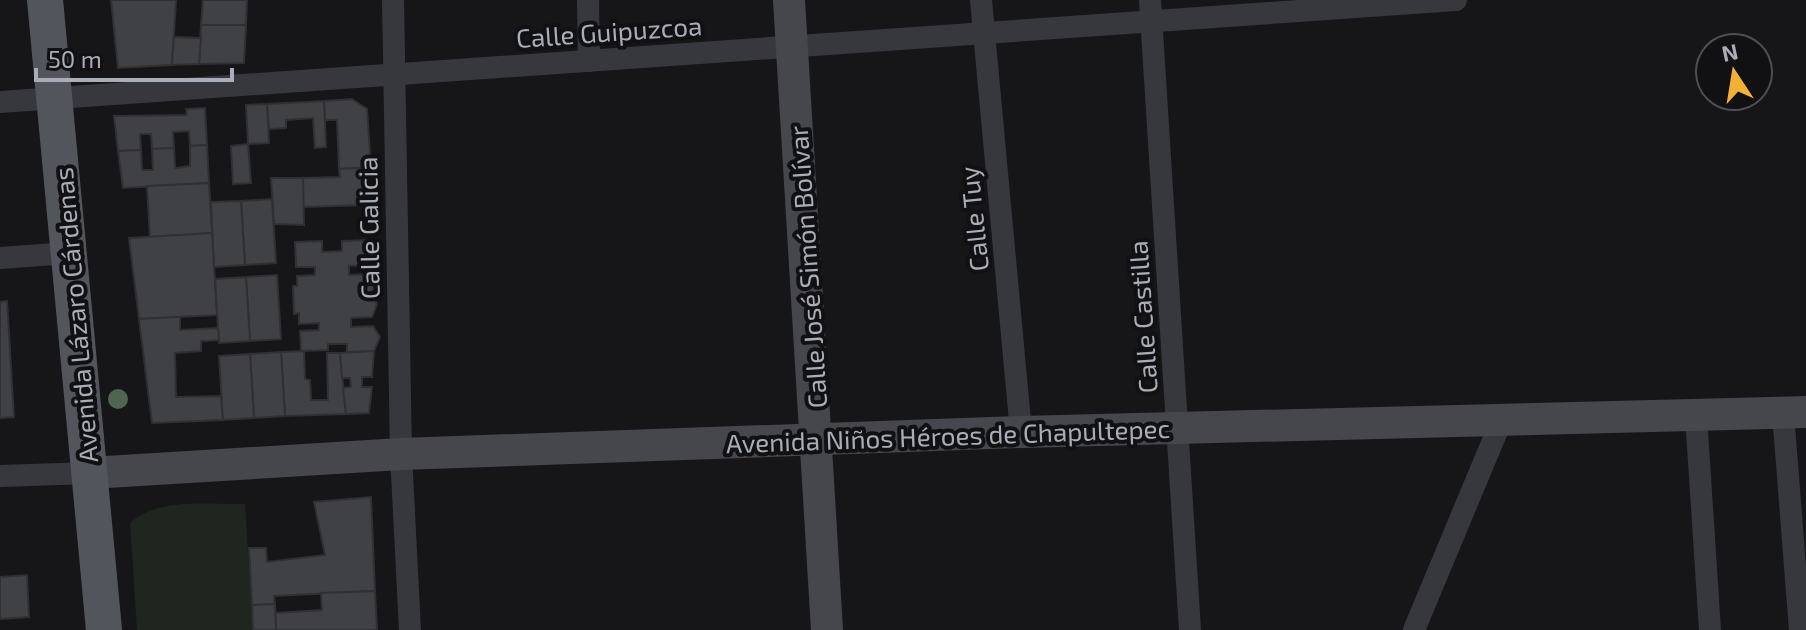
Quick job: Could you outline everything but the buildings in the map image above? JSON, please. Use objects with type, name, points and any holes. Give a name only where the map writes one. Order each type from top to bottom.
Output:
[{"type":"main road","name":"Avenida Lázaro Cárdenas","points":[[45,0],[104,630]]},
{"type":"street","name":"Calle Galicia","points":[[393,0],[401,454],[410,630]]},
{"type":"street","points":[[588,0],[589,61]]},
{"type":"street","name":"Calle José Simón Bolívar","points":[[789,0],[818,439],[827,630]]},
{"type":"street","name":"Calle Tuy","points":[[981,0],[1021,432]]},
{"type":"street","name":"Calle Guipuzcoa","points":[[0,102],[983,31],[1151,10],[1456,0]]},
{"type":"street","name":"Calle Castilla","points":[[1151,10],[1190,630]]},
{"type":"street","points":[[0,258],[69,253]]},
{"type":"street","points":[[1794,412],[1800,630]]},
{"type":"street","name":"Avenida Niños Héroes de Chapultepec","points":[[90,473],[401,454],[818,439],[1794,412]]},
{"type":"street","points":[[1696,416],[1710,630]]},
{"type":"street","points":[[1414,630],[1502,419]]},
{"type":"street","points":[[0,476],[90,473]]},
{"type":"shaded area","points":[[245,504],[253,630],[137,630],[130,523],[155,509],[169,506]]}]
